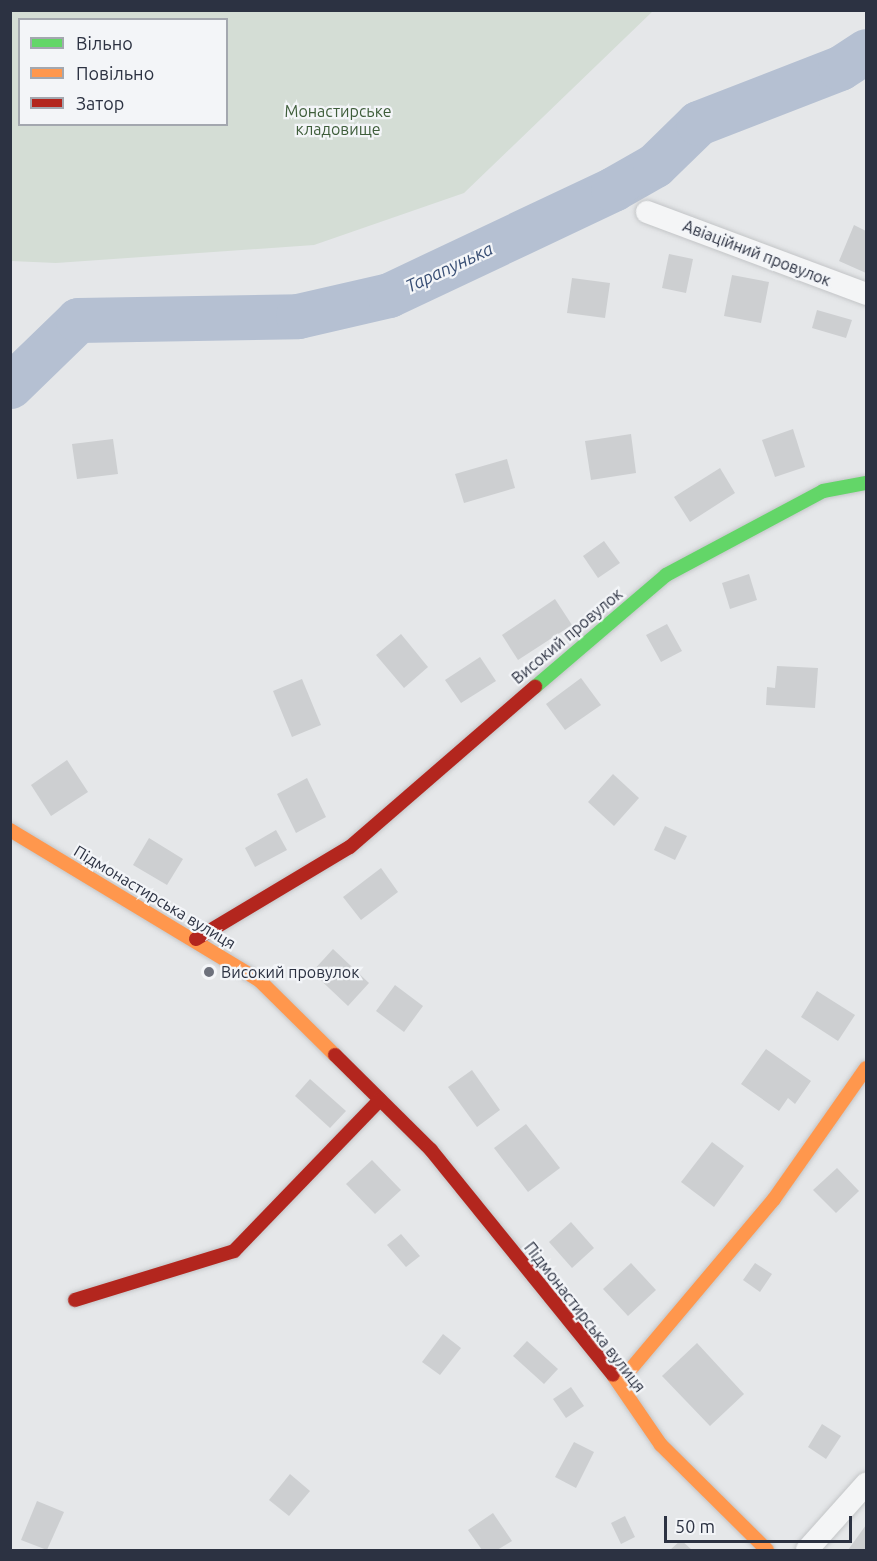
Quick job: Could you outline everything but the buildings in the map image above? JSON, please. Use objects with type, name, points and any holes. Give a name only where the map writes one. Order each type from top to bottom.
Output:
[{"type":"street","name":"Авіаційний провулок","points":[[647,212],[867,294]]},
{"type":"street","name":"Високий провулок","points":[[196,939],[350,847],[666,575],[823,491],[867,483]]},
{"type":"street","name":"Підмонастирська вулиця","points":[[10,830],[196,939],[260,981],[431,1150],[619,1383],[661,1445],[767,1551]]},
{"type":"street","points":[[619,1383],[774,1199],[867,1068]]},
{"type":"street","points":[[75,1300],[234,1251],[380,1100]]},
{"type":"street","points":[[807,1551],[867,1484]]},
{"type":"green space","name":"Монастирське кладовище","points":[[11,10],[653,10],[464,193],[314,245],[56,263],[11,261]]},
{"type":"waterway","name":"Тарапунька","points":[[10,386],[78,320],[298,316],[389,295],[613,189],[655,165],[698,123],[840,68],[866,51]]},
{"type":"traffic: fast","points":[[535,687],[666,575],[823,491],[866,483]]},
{"type":"traffic: slow","points":[[10,830],[260,981],[335,1055]]},
{"type":"traffic: slow","points":[[619,1383],[774,1199],[866,1068]]},
{"type":"traffic: slow","points":[[613,1375],[661,1445],[767,1550]]},
{"type":"traffic: jam","points":[[196,939],[350,847],[535,687]]},
{"type":"traffic: jam","points":[[335,1055],[431,1150],[613,1375]]},
{"type":"traffic: jam","points":[[75,1300],[234,1251],[380,1100]]},
{"type":"place","name":"Високий провулок","points":[[209,972]]}]
